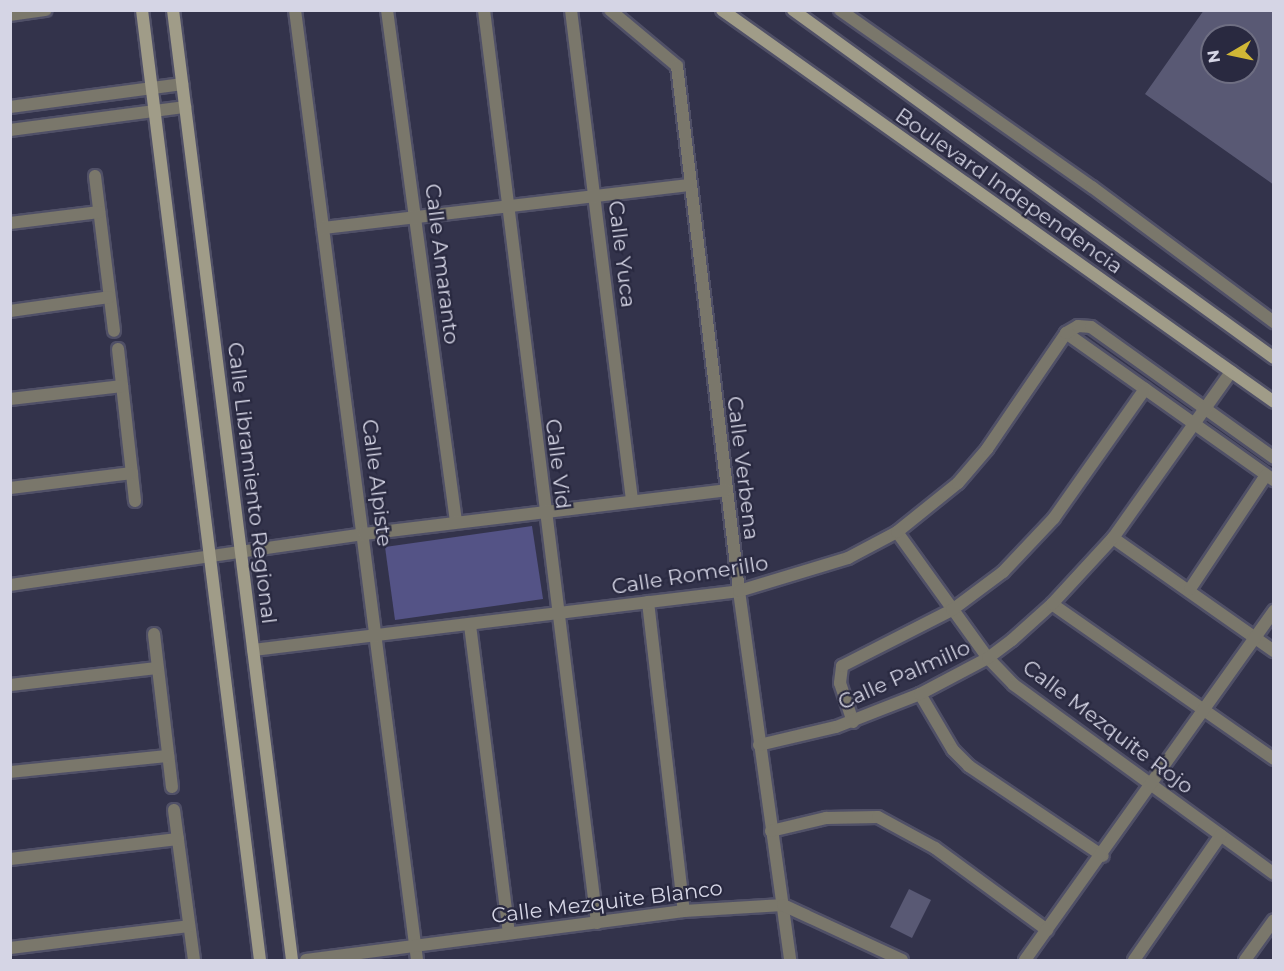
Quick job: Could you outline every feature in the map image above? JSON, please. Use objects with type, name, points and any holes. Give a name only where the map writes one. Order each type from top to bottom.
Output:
[{"type":"street","points":[[10,15],[46,10]]},
{"type":"street","points":[[142,10],[212,558],[260,960]]},
{"type":"street","name":"Calle Libramiento Regional","points":[[173,10],[292,960]]},
{"type":"street","name":"Calle Alpiste","points":[[295,10],[417,960]]},
{"type":"street","name":"Calle Amaranto","points":[[387,10],[417,217],[456,522]]},
{"type":"street","name":"Calle Vid","points":[[484,10],[597,923]]},
{"type":"street","name":"Calle Yuca","points":[[571,10],[632,501]]},
{"type":"street","name":"Calle Verbena","points":[[610,10],[643,34],[677,66],[726,490],[790,960]]},
{"type":"street","name":"Boulevard Independencia","points":[[722,10],[1274,402]]},
{"type":"street","name":"Boulevard Independencia","points":[[793,10],[1274,358]]},
{"type":"street","points":[[840,10],[1092,187],[1274,322]]},
{"type":"street","points":[[10,107],[182,84]]},
{"type":"street","points":[[10,130],[185,107]]},
{"type":"street","points":[[95,176],[114,331]]},
{"type":"street","points":[[323,228],[689,185]]},
{"type":"street","points":[[10,223],[99,212]]},
{"type":"street","points":[[10,311],[109,297]]},
{"type":"street","points":[[1190,589],[1270,478],[1066,333],[1078,326],[1091,327],[1274,458]]},
{"type":"street","name":"Calle Romerillo","points":[[253,650],[739,591],[838,562],[897,532],[941,498],[987,449],[1066,333]]},
{"type":"street","points":[[118,349],[135,501]]},
{"type":"street","name":"Calle Palmillo","points":[[759,745],[853,722],[920,694],[988,658],[1052,604],[1113,538],[1231,372]]},
{"type":"street","points":[[10,399],[122,386]]},
{"type":"street","points":[[853,722],[840,683],[842,666],[952,610],[1003,572],[1054,518],[1145,389]]},
{"type":"street","points":[[10,488],[132,473]]},
{"type":"street","points":[[10,585],[212,558],[364,534],[726,490]]},
{"type":"street","name":"Calle Mezquite Rojo","points":[[897,532],[988,658],[1041,706],[1274,874]]},
{"type":"street","points":[[1113,538],[1190,589],[1274,651]]},
{"type":"street","points":[[648,602],[684,912]]},
{"type":"street","points":[[1052,604],[1274,759]]},
{"type":"street","points":[[1025,960],[1102,856],[1148,782],[1274,611]]},
{"type":"street","points":[[470,625],[508,933]]},
{"type":"street","points":[[154,634],[172,787]]},
{"type":"street","points":[[10,685],[157,668]]},
{"type":"street","points":[[920,694],[946,741],[969,766],[1102,856]]},
{"type":"street","points":[[10,772],[168,756]]},
{"type":"street","points":[[174,810],[194,960]]},
{"type":"street","points":[[771,831],[826,818],[878,817],[935,848],[1047,930]]},
{"type":"street","points":[[1134,960],[1221,835]]},
{"type":"street","points":[[10,859],[178,839]]},
{"type":"street","name":"Calle Mezquite Blanco","points":[[306,960],[684,912],[783,905],[902,960]]},
{"type":"street","points":[[1245,960],[1274,920]]},
{"type":"street","points":[[10,948],[189,926]]},
{"type":"shaded area","points":[[532,526],[543,599],[395,620],[385,547]]},
{"type":"building","points":[[1204,10],[1274,10],[1274,185],[1145,94]]},
{"type":"building","points":[[909,889],[931,900],[912,938],[890,927]]}]
